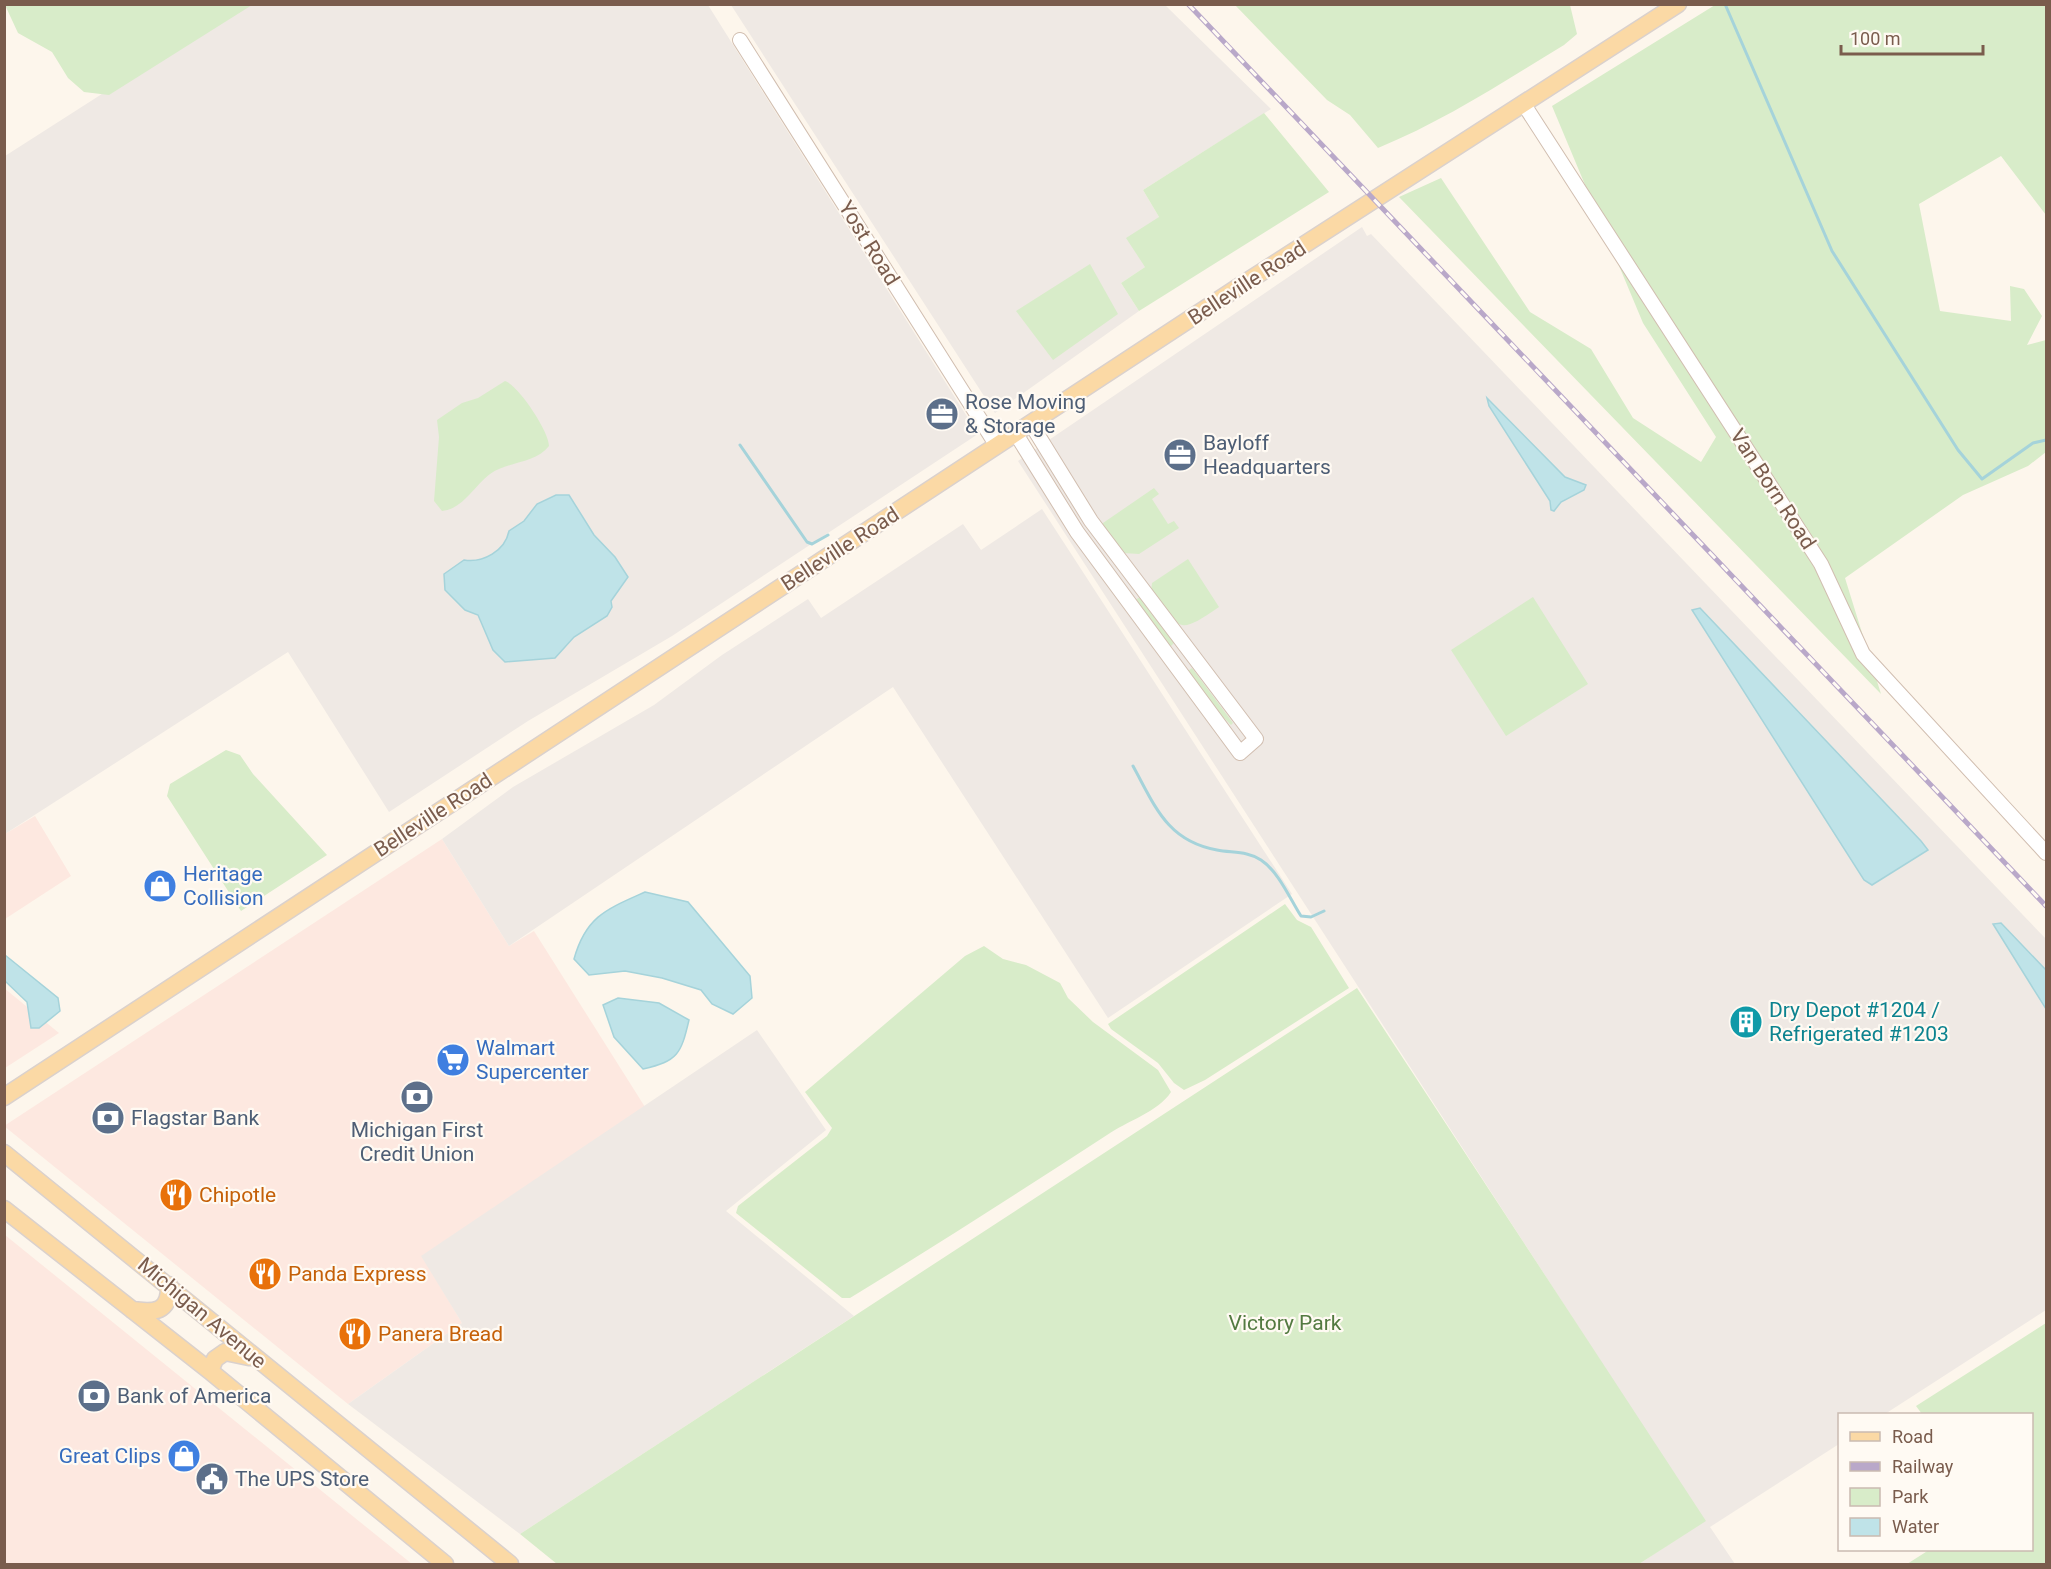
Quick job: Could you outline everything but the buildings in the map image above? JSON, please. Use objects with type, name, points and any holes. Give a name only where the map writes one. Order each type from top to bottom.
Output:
[{"type":"main road","name":"Belleville Road","points":[[4,1097],[1030,424],[1678,4]]},
{"type":"main road","name":"Michigan Avenue","points":[[4,1153],[510,1564]]},
{"type":"main road","name":"Michigan Avenue","points":[[4,1209],[210,1371],[444,1564]]},
{"type":"main road","points":[[131,1310],[153,1313],[159,1310],[167,1300],[169,1285]]},
{"type":"main road","points":[[210,1371],[215,1359],[229,1351],[258,1360]]},
{"type":"street","name":"Yost Road","points":[[740,40],[997,446]]},
{"type":"street","name":"Van Born Road","points":[[1523,103],[1821,564],[1863,654],[2046,853]]},
{"type":"street","points":[[1016,434],[1077,532],[1240,753],[1256,739],[1091,521],[1030,424]]},
{"type":"street","points":[[1077,532],[1091,521]]},
{"type":"street","points":[[1117,586],[1132,575]]},
{"type":"street","points":[[1170,659],[1186,647]]},
{"type":"shaded area","points":[[241,5],[708,5],[978,434],[672,636],[528,721],[389,812],[288,652],[5,834],[5,156]]},
{"type":"shaded area","points":[[731,5],[1165,5],[1271,109],[1143,190],[1159,217],[1145,267],[1121,283],[1139,311],[995,413]]},
{"type":"shaded area","points":[[1362,227],[1367,236],[1371,234],[2046,939],[2046,1310],[1887,1413],[1838,1413],[1838,1445],[1710,1527],[1735,1564],[1639,1564],[1704,1521],[1018,461]]},
{"type":"shaded area","points":[[1042,509],[1292,894],[1108,1018],[893,687],[509,946],[442,839],[513,787],[654,705],[722,655],[808,599],[821,618],[963,524],[981,550]]},
{"type":"shaded area","points":[[35,816],[71,876],[5,919],[5,834]]},
{"type":"shaded area","points":[[442,839],[509,946],[534,931],[645,1107],[422,1256],[462,1323],[348,1404],[4,1126]]},
{"type":"shaded area","points":[[4,988],[59,1033],[5,1068],[4,1068]]},
{"type":"shaded area","points":[[757,1030],[826,1130],[726,1211],[854,1316],[520,1534],[348,1404],[462,1323],[421,1256]]},
{"type":"shaded area","points":[[5,1235],[412,1564],[5,1564]]},
{"type":"green space","points":[[5,5],[252,5],[109,95],[84,92],[68,78],[52,52],[18,33]]},
{"type":"green space","points":[[1235,5],[1570,5],[1577,34],[1564,45],[1473,100],[1426,126],[1378,148],[1350,115],[1327,100]]},
{"type":"green space","points":[[1715,5],[2046,5],[2046,215],[2001,156],[1919,204],[1940,311],[2011,321],[2010,286],[2024,289],[2042,316],[2027,345],[2046,340],[2046,452],[2028,466],[1963,495],[1845,578],[1881,694],[1399,197],[1441,178],[1530,312],[1591,349],[1633,418],[1701,462],[1716,437],[1643,323],[1552,106]]},
{"type":"green space","points":[[1264,113],[1329,192],[1139,311],[1121,283],[1145,267],[1126,238],[1159,217],[1143,190]]},
{"type":"green space","points":[[1090,264],[1118,314],[1053,360],[1016,311]]},
{"type":"green space","points":[[505,381],[511,384],[532,409],[544,430],[549,446],[536,456],[490,474],[462,502],[442,511],[434,501],[439,437],[437,420],[462,403],[478,398]]},
{"type":"green space","points":[[1154,488],[1159,494],[1152,499],[1168,524],[1174,521],[1179,528],[1139,554],[1123,553],[1102,526],[1103,523]]},
{"type":"green space","points":[[1188,559],[1219,607],[1187,625],[1174,621],[1151,591],[1152,583]]},
{"type":"green space","points":[[1140,597],[1174,643],[1170,647],[1135,600]]},
{"type":"green space","points":[[1533,597],[1588,684],[1506,736],[1451,650]]},
{"type":"green space","points":[[1192,668],[1233,723],[1231,725],[1219,713],[1188,671]]},
{"type":"green space","points":[[226,750],[240,755],[253,774],[327,855],[241,911],[167,796],[170,784]]},
{"type":"green space","points":[[1285,904],[1297,920],[1311,927],[1349,988],[1205,1080],[1184,1090],[1174,1083],[1158,1063],[1111,1029],[1108,1024]]},
{"type":"green space","points":[[984,946],[1003,959],[1026,965],[1060,983],[1068,998],[1093,1022],[1158,1070],[1171,1092],[1150,1111],[1115,1130],[850,1298],[842,1298],[736,1213],[738,1206],[827,1136],[832,1128],[805,1092],[965,956]]},
{"type":"green space","name":"Victory Park","points":[[1357,988],[1706,1521],[1639,1564],[557,1564],[520,1534]]},
{"type":"green space","points":[[2046,1323],[2046,1564],[1907,1564],[1927,1551],[2033,1551],[2033,1413],[1921,1413],[1916,1406]]},
{"type":"water","points":[[1487,398],[1565,477],[1586,485],[1584,490],[1561,502],[1554,511],[1551,510],[1550,501],[1489,406]]},
{"type":"water","points":[[556,495],[569,495],[594,535],[615,557],[628,577],[611,601],[612,607],[607,616],[574,637],[555,658],[505,662],[493,650],[478,615],[465,610],[445,590],[444,574],[464,560],[478,560],[498,550],[509,531],[524,521],[537,504]]},
{"type":"water","points":[[1700,608],[1928,850],[1872,885],[1864,880],[1692,610]]},
{"type":"water","points":[[645,892],[688,902],[750,976],[752,998],[733,1014],[712,1004],[701,990],[662,978],[625,971],[589,975],[574,959],[585,933],[592,923],[609,909]]},
{"type":"water","points":[[2001,923],[2046,970],[2046,1009],[1993,924]]},
{"type":"water","points":[[5,955],[58,998],[60,1011],[39,1028],[31,1028],[27,1002],[5,981]]},
{"type":"water","points":[[618,998],[659,1003],[689,1020],[680,1048],[671,1059],[643,1069],[614,1037],[603,1005]]},
{"type":"waterway","points":[[1725,4],[1832,251],[1958,450],[1982,479],[2033,443],[2046,440]]},
{"type":"waterway","points":[[740,445],[807,542],[812,544],[828,535]]},
{"type":"waterway","points":[[1133,766],[1156,808],[1174,830],[1200,845],[1245,854],[1261,860],[1279,879],[1301,916],[1311,917],[1324,911]]},
{"type":"railway","points":[[1188,4],[2046,906]]},
{"type":"place","name":"Rose Moving & Storage","points":[[942,414]]},
{"type":"place","name":"Bayloff Headquarters","points":[[1180,455]]},
{"type":"place","name":"Heritage Collision","points":[[160,886]]},
{"type":"place","name":"Dry Depot #1204 / Refrigerated #1203","points":[[1746,1022]]},
{"type":"place","name":"Walmart Supercenter","points":[[453,1060]]},
{"type":"place","name":"Michigan First Credit Union","points":[[417,1097]]},
{"type":"place","name":"Flagstar Bank","points":[[108,1118]]},
{"type":"place","name":"Chipotle","points":[[176,1195]]},
{"type":"place","name":"Panda Express","points":[[265,1274]]},
{"type":"place","name":"Panera Bread","points":[[355,1334]]},
{"type":"place","name":"Bank of America","points":[[94,1396]]},
{"type":"place","name":"Great Clips","points":[[184,1456]]},
{"type":"place","name":"The UPS Store","points":[[212,1479]]}]
